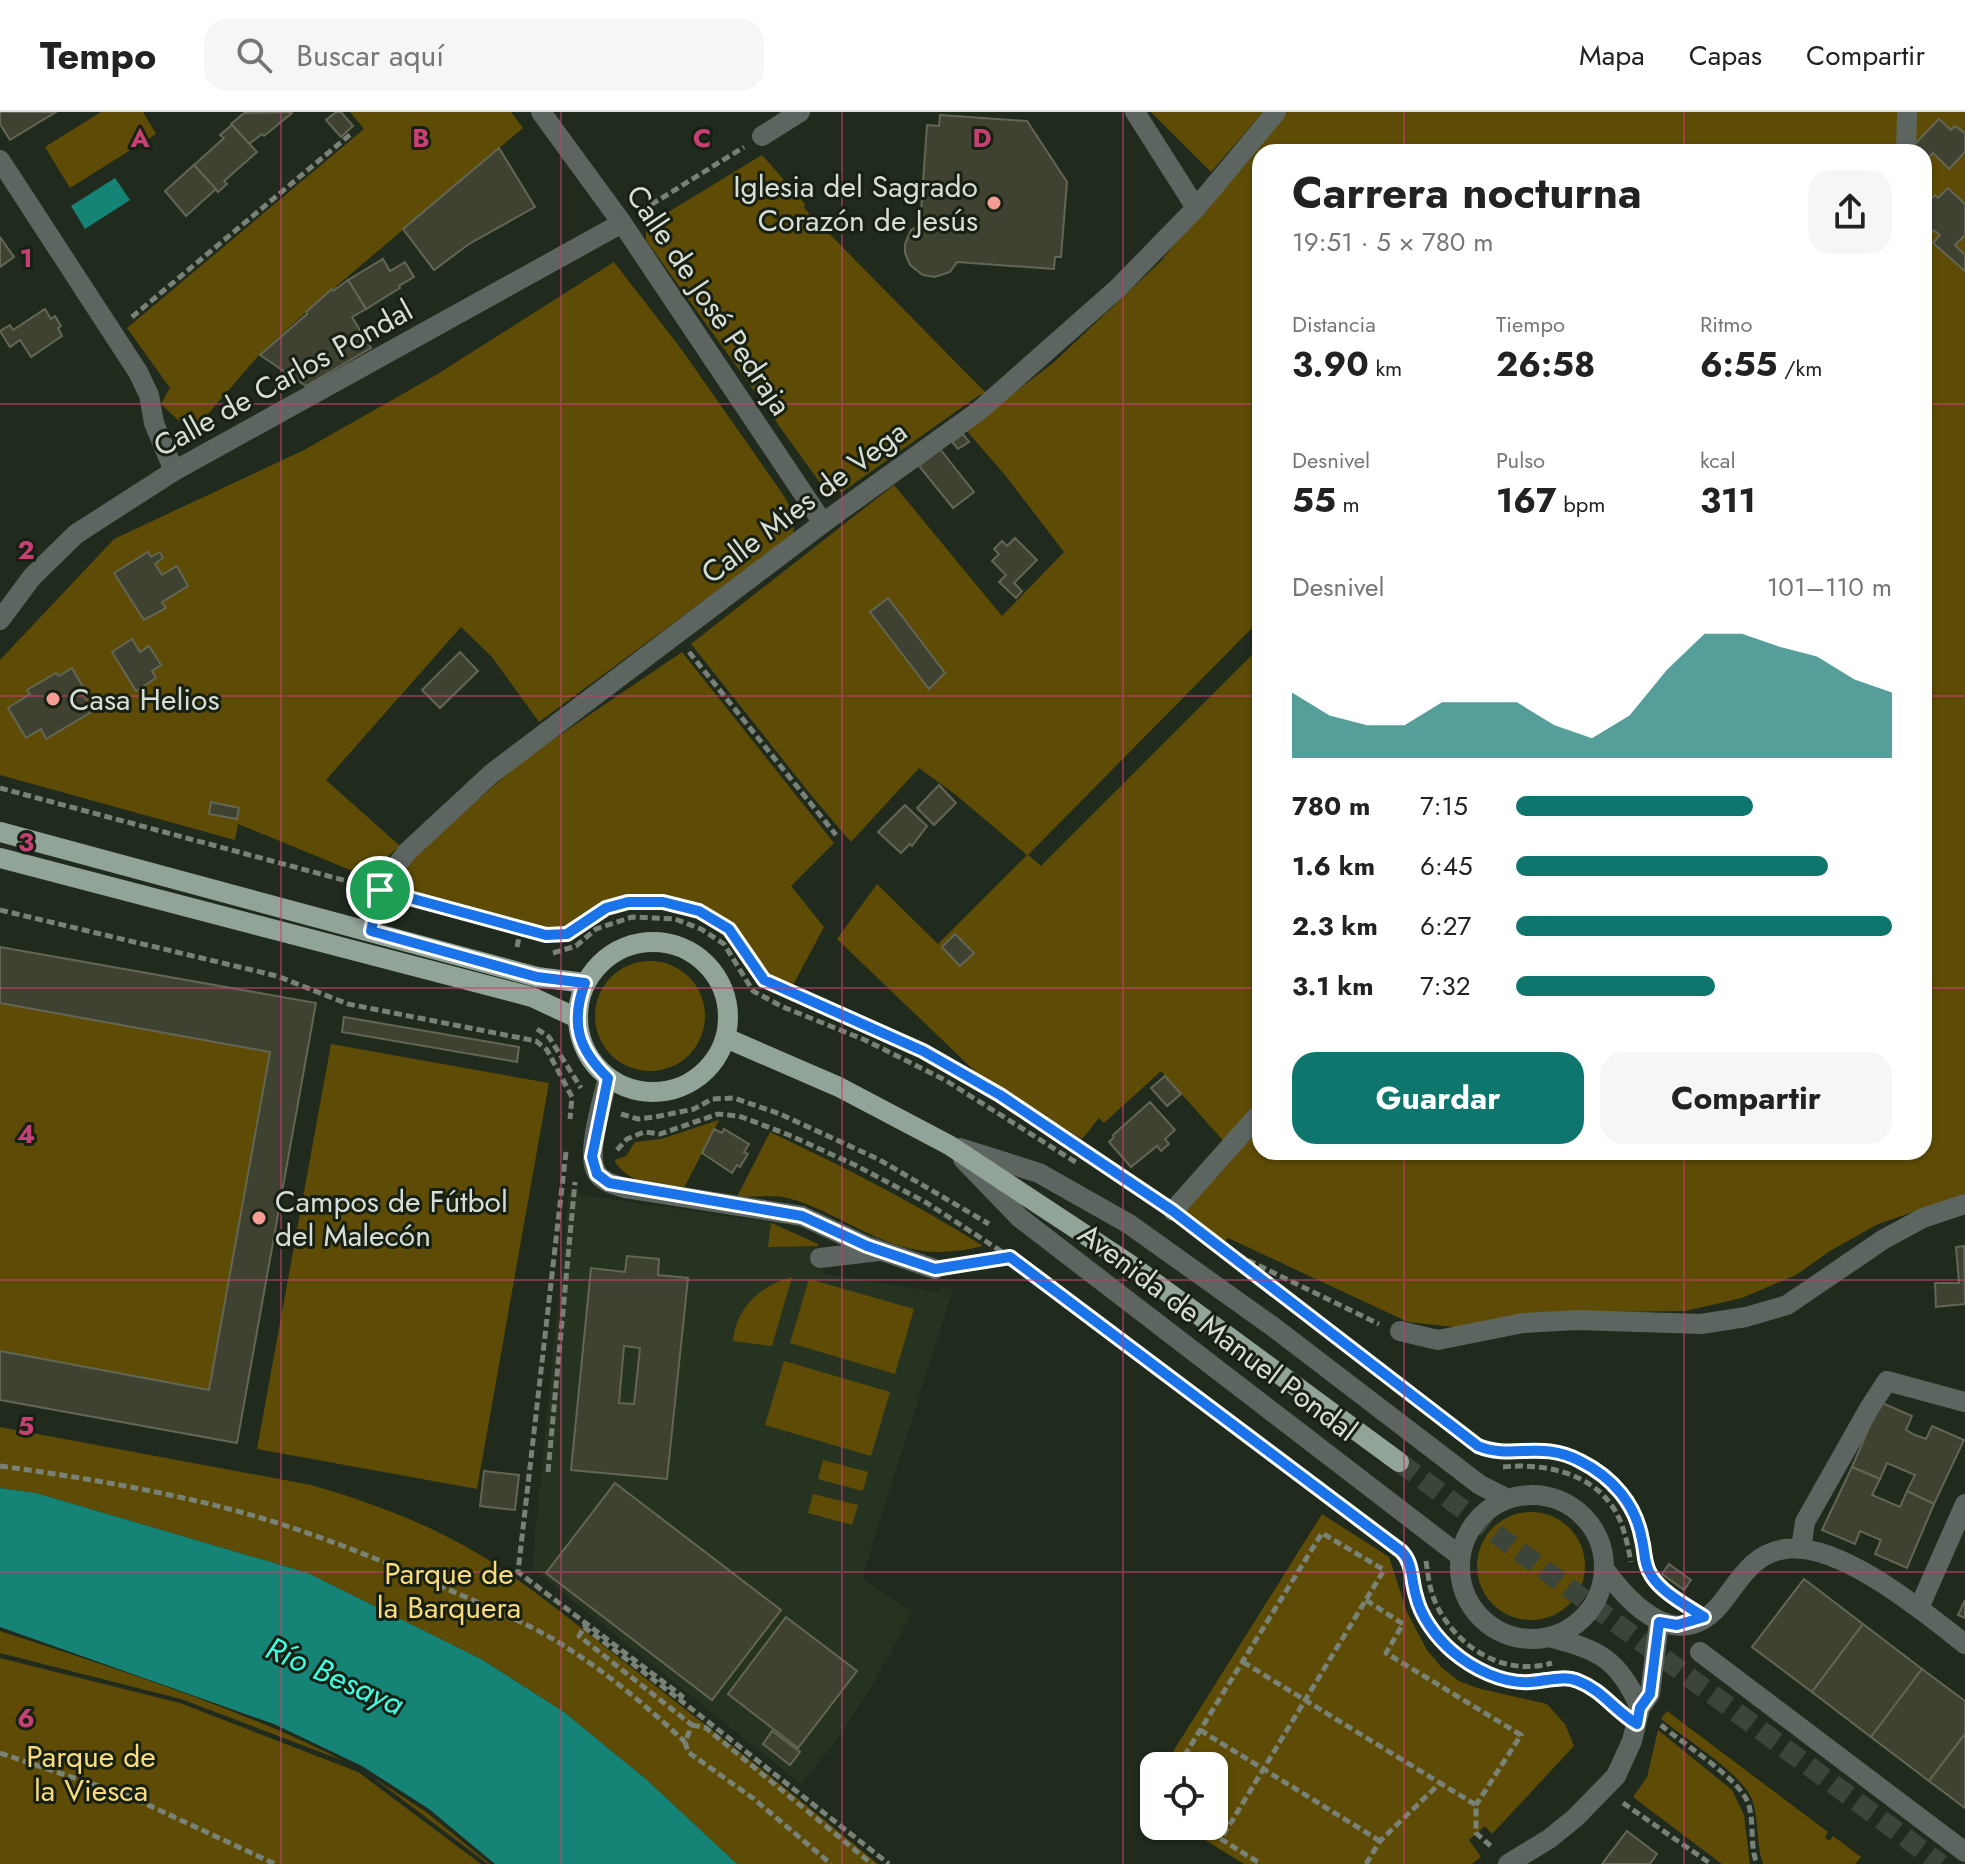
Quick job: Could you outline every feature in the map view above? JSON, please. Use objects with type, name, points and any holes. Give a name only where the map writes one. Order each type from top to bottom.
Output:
[{"type":"main road","points":[[0,832],[537,977],[585,983]]},
{"type":"main road","points":[[0,858],[532,997],[577,1018]]},
{"type":"main road","points":[[644,941],[669,942],[692,952],[711,968],[724,989],[729,1013],[726,1038],[713,1064],[691,1083],[663,1092],[634,1091],[608,1078],[591,1062],[581,1041],[577,1018],[585,983],[600,963],[620,949],[644,941]]},
{"type":"main road","name":"Avenida de Manuel Pondal","points":[[726,1038],[839,1087],[949,1145],[1128,1263],[1399,1462]]},
{"type":"street","name":"Calle de José Pedraja","points":[[541,112],[622,223],[823,523]]},
{"type":"street","points":[[762,136],[800,112]]},
{"type":"street","points":[[1135,112],[1196,208]]},
{"type":"street","name":"Calle Mies de Vega","points":[[371,931],[380,890],[408,851],[491,774],[823,523],[980,410],[1118,288],[1196,208],[1276,112]]},
{"type":"street","points":[[1906,144],[1907,112]]},
{"type":"street","points":[[0,160],[113,333],[149,395],[154,423],[174,471]]},
{"type":"street","name":"Calle de Carlos Pondal","points":[[0,620],[32,577],[76,534],[174,471],[622,223]]},
{"type":"street","points":[[608,1078],[586,1157],[597,1174],[609,1183],[802,1216],[879,1251],[935,1269]]},
{"type":"street","points":[[1173,1211],[1252,1122]]},
{"type":"street","name":"Avenida de Manuel Pondal","points":[[949,1145],[1039,1173],[1129,1224],[1272,1326],[1480,1485],[1506,1498]]},
{"type":"street","name":"Avenida de Manuel Pondal","points":[[949,1145],[1020,1218],[1460,1556]]},
{"type":"street","points":[[1400,1331],[1438,1340],[1523,1323],[1577,1320],[1701,1324],[1746,1317],[1787,1305],[1884,1239],[1923,1218],[1965,1204]]},
{"type":"street","points":[[820,1258],[879,1251]]},
{"type":"street","points":[[1801,1549],[1805,1522],[1887,1381],[1965,1402]]},
{"type":"street","points":[[1521,1494],[1553,1497],[1581,1512],[1599,1538],[1605,1570],[1601,1588],[1588,1612],[1566,1631],[1531,1640],[1514,1637],[1482,1621],[1463,1591],[1459,1574],[1460,1556],[1468,1532],[1484,1512],[1506,1498],[1521,1494]]},
{"type":"street","points":[[1919,1608],[1965,1504]]},
{"type":"street","points":[[1605,1570],[1631,1602],[1659,1622],[1677,1625],[1714,1611],[1739,1577],[1759,1559],[1785,1549],[1801,1549],[1839,1560],[1919,1608],[1965,1644]]},
{"type":"street","points":[[1510,1863],[1549,1839],[1605,1790],[1625,1761],[1644,1718],[1650,1694],[1659,1622]]},
{"type":"street","points":[[1549,1637],[1585,1646],[1609,1660],[1626,1678],[1644,1718]]},
{"type":"street","points":[[1700,1652],[1965,1852]]},
{"type":"path","points":[[113,333],[352,133]]},
{"type":"path","points":[[622,223],[762,136]]},
{"type":"path","points":[[676,635],[836,835]]},
{"type":"path","points":[[0,788],[546,935],[567,934],[606,908],[628,902],[663,902],[699,911],[729,929],[764,980],[923,1051],[1023,1110],[1173,1211],[1478,1446],[1495,1451],[1536,1448],[1563,1453],[1604,1475],[1624,1496],[1638,1523],[1650,1574],[1665,1590],[1704,1617]]},
{"type":"path","points":[[0,910],[277,976],[348,1004],[536,1041],[547,1050],[572,1097],[569,1127]]},
{"type":"path","points":[[566,1157],[613,1153],[627,1139],[644,1132],[660,1134],[718,1114],[739,1116],[855,1165],[927,1203],[1010,1257],[1401,1551],[1409,1563],[1422,1614],[1452,1651],[1476,1669],[1526,1682],[1564,1677],[1596,1689],[1621,1715],[1644,1718],[1742,1791],[1750,1810],[1753,1855],[1757,1864]]},
{"type":"path","points":[[567,1142],[518,1572],[682,1696],[679,1699]]},
{"type":"path","points":[[548,1472],[586,1157]]},
{"type":"path","points":[[1228,1251],[1262,1265],[1366,1319],[1400,1331]]},
{"type":"path","points":[[935,1269],[1010,1257]]},
{"type":"path","points":[[0,1466],[90,1479],[198,1501],[279,1523],[372,1557],[501,1612],[571,1650],[658,1716],[685,1742],[688,1752],[754,1799],[831,1864]]},
{"type":"path","points":[[1187,1752],[1322,1533],[1384,1570],[1228,1827]]},
{"type":"path","points":[[1366,1600],[1403,1624],[1386,1653],[1521,1735],[1476,1805],[1476,1833],[1510,1863]]},
{"type":"path","points":[[872,1864],[706,1728],[692,1725],[579,1636],[584,1627],[889,1864]]},
{"type":"path","points":[[1243,1662],[1476,1805]]},
{"type":"path","points":[[685,1742],[692,1725]]},
{"type":"path","points":[[1200,1730],[1380,1841]]},
{"type":"path","points":[[0,1753],[131,1797],[275,1864]]},
{"type":"path","points":[[1366,1864],[1380,1841],[1440,1783]]},
{"type":"path","points":[[1605,1790],[1711,1864]]},
{"type":"path","points":[[1223,1840],[1261,1864]]},
{"type":"shaded area","points":[[569,1193],[775,1223],[818,1244],[824,1274],[938,1292],[941,1287],[953,1289],[862,1578],[912,1612],[873,1685],[833,1745],[801,1784],[532,1568]]},
{"type":"green space","points":[[101,112],[143,112],[156,134],[70,188],[45,147]]},
{"type":"green space","points":[[350,112],[511,112],[523,128],[259,355],[194,430],[161,404],[170,388],[127,328],[364,129]]},
{"type":"green space","points":[[1151,112],[1263,112],[1211,172]]},
{"type":"green space","points":[[1281,112],[1900,112],[1898,144],[1255,144]]},
{"type":"green space","points":[[1912,112],[1965,112],[1965,1199],[1931,1206],[1878,1224],[1830,1251],[1796,1275],[1742,1298],[1685,1311],[1538,1313],[1463,1328],[1408,1322],[1228,1238],[1224,1243],[1180,1209],[1252,1131],[1252,1160],[1932,1160],[1932,144],[1911,144]]},
{"type":"green space","points":[[1252,148],[1252,628],[1028,855],[1041,866],[1252,655],[1252,1117],[1227,1145],[1161,1071],[1104,1123],[1099,1118],[1082,1139],[983,1079],[837,939],[877,884],[938,944],[1027,855],[919,768],[851,842],[691,644],[894,485],[1002,616],[1064,552],[966,430],[1053,363],[1160,262]],"holes":[[[888,598],[945,673],[930,688],[870,613]]]},
{"type":"green space","points":[[762,155],[805,204],[804,208],[986,393],[842,492],[823,487],[646,240],[646,232],[652,222]]},
{"type":"green space","points":[[614,262],[682,350],[784,496],[795,517],[793,535],[539,722],[492,657],[461,627],[326,780],[400,846],[365,876],[238,824],[235,840],[0,775],[0,660],[114,539],[304,450],[436,375]]},
{"type":"green space","points":[[682,652],[834,843],[791,886],[824,927],[792,987],[767,976],[739,933],[720,917],[700,905],[677,897],[653,894],[628,896],[602,904],[572,923],[552,929],[411,890],[405,885],[405,880],[398,877],[402,867],[523,760]]},
{"type":"green space","points":[[650,961],[671,965],[689,977],[701,995],[705,1016],[701,1037],[689,1055],[671,1067],[650,1071],[629,1067],[611,1055],[599,1037],[595,1016],[599,995],[611,977],[629,965]]},
{"type":"green space","points":[[0,1003],[270,1052],[209,1390],[0,1351]]},
{"type":"green space","points":[[331,1044],[549,1083],[477,1489],[257,1449]]},
{"type":"green space","points":[[719,1120],[683,1190],[637,1180],[615,1162],[626,1156],[635,1142],[661,1139]]},
{"type":"green space","points":[[770,1132],[879,1186],[983,1246],[944,1252],[912,1249],[880,1239],[795,1200],[737,1197]]},
{"type":"green space","points":[[771,1223],[818,1244],[818,1246],[768,1247]]},
{"type":"green space","points":[[792,1277],[772,1346],[733,1341],[739,1318],[752,1300],[770,1286]]},
{"type":"green space","points":[[809,1279],[914,1309],[895,1374],[790,1343]]},
{"type":"green space","points":[[784,1361],[890,1392],[871,1456],[765,1425]]},
{"type":"green space","name":"Parque de la Barquera","points":[[0,1427],[311,1485],[387,1510],[436,1531],[483,1557],[537,1594],[878,1864],[737,1864],[647,1780],[564,1712],[481,1659],[308,1573],[36,1493],[0,1488]]},
{"type":"green space","points":[[823,1460],[868,1472],[863,1491],[818,1479]]},
{"type":"green space","points":[[813,1494],[858,1505],[852,1525],[808,1513]]},
{"type":"green space","points":[[1531,1512],[1552,1516],[1569,1528],[1581,1545],[1585,1566],[1581,1587],[1569,1604],[1552,1616],[1531,1620],[1510,1616],[1493,1604],[1481,1587],[1477,1566],[1481,1545],[1493,1528],[1510,1516]]},
{"type":"green space","points":[[1322,1514],[1389,1557],[1407,1612],[1427,1650],[1442,1668],[1459,1681],[1477,1688],[1547,1704],[1565,1724],[1574,1746],[1492,1834],[1485,1826],[1469,1840],[1481,1857],[1472,1864],[1244,1864],[1205,1840],[1228,1840],[1228,1752],[1173,1752]]},
{"type":"green space","points":[[0,1631],[218,1706],[344,1761],[181,1699],[0,1653]]},
{"type":"green space","name":"Parque de la Viesca","points":[[0,1658],[180,1703],[358,1772],[481,1864],[0,1864]]},
{"type":"green space","points":[[1667,1711],[1828,1832],[1825,1837],[1829,1841],[1833,1836],[1861,1857],[1855,1864],[1763,1864],[1755,1810],[1747,1791],[1713,1758],[1661,1719]]},
{"type":"green space","points":[[1658,1730],[1732,1790],[1744,1815],[1750,1864],[1722,1864],[1633,1797],[1647,1777]]},
{"type":"green space","points":[[371,1776],[426,1812],[490,1864],[488,1864]]},
{"type":"water","points":[[115,178],[130,200],[85,229],[71,206]]},
{"type":"water","name":"Río Besaya","points":[[0,1488],[36,1493],[308,1573],[481,1659],[564,1712],[647,1780],[737,1864],[495,1864],[429,1809],[362,1766],[274,1724],[0,1627]]},
{"type":"building","points":[[0,112],[56,112],[10,140],[0,124]]},
{"type":"building","points":[[292,112],[264,136],[262,134],[249,144],[231,124],[244,113]]},
{"type":"building","points":[[341,112],[353,126],[341,137],[326,120]]},
{"type":"building","name":"Iglesia del Sagrado Corazón de Jesús","points":[[940,115],[1027,121],[1067,182],[1061,257],[1055,257],[1054,269],[957,262],[950,272],[935,277],[923,275],[910,265],[905,244],[911,230],[920,225],[927,125],[939,126]]},
{"type":"building","points":[[1939,119],[1951,130],[1955,126],[1965,133],[1965,152],[1949,169],[1932,154],[1932,144],[1915,144]]},
{"type":"building","points":[[232,125],[257,152],[224,181],[227,184],[218,192],[194,165],[224,138],[220,135]]},
{"type":"building","points":[[499,148],[535,207],[469,244],[434,270],[403,229]]},
{"type":"building","points":[[194,165],[216,189],[186,216],[165,191]]},
{"type":"building","points":[[1948,188],[1965,204],[1965,235],[1955,245],[1965,255],[1965,271],[1933,243],[1940,235],[1934,230],[1932,232],[1932,198],[1935,195],[1938,198]]},
{"type":"building","points":[[0,237],[14,257],[0,267]]},
{"type":"building","points":[[383,259],[390,271],[405,262],[414,277],[366,309],[348,280]]},
{"type":"building","points":[[348,280],[366,309],[352,317],[371,348],[306,386],[260,355],[332,289]]},
{"type":"building","points":[[45,309],[51,319],[55,316],[62,336],[31,357],[20,340],[10,347],[0,331],[10,325],[13,330]]},
{"type":"building","points":[[963,434],[969,442],[958,449],[952,442]]},
{"type":"building","points":[[940,449],[974,492],[953,508],[919,466]]},
{"type":"building","points":[[1015,538],[1037,560],[1014,583],[1022,591],[1016,598],[999,582],[1006,575],[992,561],[999,554],[994,549],[1002,541],[1007,546]]},
{"type":"building","points":[[148,552],[151,557],[160,552],[163,558],[155,564],[162,575],[177,566],[188,586],[162,602],[166,608],[144,620],[114,573]]},
{"type":"building","points":[[888,598],[945,673],[929,689],[870,612]]},
{"type":"building","points":[[132,639],[140,652],[149,646],[161,665],[152,671],[156,678],[136,691],[112,652]]},
{"type":"building","points":[[460,652],[478,671],[440,708],[422,690]]},
{"type":"building","name":"Casa Helios","points":[[72,668],[93,711],[46,739],[41,729],[26,738],[8,708],[30,694],[27,690],[56,673],[59,676]]},
{"type":"building","points":[[939,785],[956,803],[934,825],[917,808]]},
{"type":"building","points":[[211,802],[239,808],[237,819],[209,814]]},
{"type":"building","points":[[905,805],[927,826],[912,846],[910,844],[901,853],[878,832]]},
{"type":"building","points":[[955,934],[974,953],[960,966],[942,947]]},
{"type":"building","name":"Campos de Fútbol del Malecón","points":[[0,947],[316,1003],[237,1443],[0,1400],[0,1351],[209,1390],[270,1052],[0,1003]]},
{"type":"building","points":[[344,1017],[519,1047],[517,1062],[342,1032]]},
{"type":"building","points":[[1165,1076],[1181,1094],[1167,1106],[1151,1088]]},
{"type":"building","points":[[1150,1102],[1175,1130],[1165,1139],[1169,1144],[1161,1151],[1157,1146],[1131,1167],[1109,1142]]},
{"type":"building","points":[[714,1129],[722,1133],[724,1129],[749,1144],[744,1152],[748,1154],[732,1173],[702,1153]]},
{"type":"building","points":[[1964,1246],[1965,1304],[1936,1307],[1935,1283],[1959,1283],[1956,1247]]},
{"type":"building","points":[[627,1256],[659,1259],[658,1275],[688,1278],[667,1479],[571,1470],[591,1268],[625,1272]],"holes":[[[624,1346],[640,1348],[634,1404],[619,1403]]]},
{"type":"building","points":[[1880,1402],[1912,1416],[1906,1430],[1915,1435],[1926,1439],[1932,1426],[1964,1440],[1934,1504],[1907,1491],[1915,1475],[1887,1463],[1880,1479],[1852,1467]]},
{"type":"building","points":[[1852,1467],[1880,1479],[1872,1495],[1900,1507],[1907,1491],[1934,1504],[1907,1568],[1875,1554],[1881,1540],[1860,1531],[1855,1544],[1822,1530]]},
{"type":"building","points":[[484,1471],[519,1475],[515,1510],[480,1506]]},
{"type":"building","points":[[615,1483],[781,1610],[712,1700],[546,1573]]},
{"type":"building","points":[[1669,1564],[1691,1580],[1684,1590],[1662,1574]]},
{"type":"building","points":[[1804,1579],[1863,1624],[1812,1692],[1752,1647]]},
{"type":"building","points":[[1965,1600],[1965,1618],[1958,1615]]},
{"type":"building","points":[[786,1617],[857,1671],[798,1748],[728,1694]]},
{"type":"building","points":[[1863,1624],[1922,1669],[1871,1737],[1812,1692]]},
{"type":"building","points":[[1922,1669],[1965,1701],[1965,1734],[1929,1781],[1871,1737]]},
{"type":"building","points":[[772,1731],[800,1752],[790,1765],[763,1744]]},
{"type":"building","points":[[1965,1734],[1965,1808],[1929,1781]]},
{"type":"building","points":[[1627,1831],[1657,1854],[1650,1864],[1602,1864]]},
{"type":"tunnel","points":[[1399,1462],[1941,1864]]},
{"type":"place","name":"Iglesia del Sagrado Corazón de Jesús","points":[[994,203]]},
{"type":"place","name":"Casa Helios","points":[[53,699]]},
{"type":"place","name":"Campos de Fútbol del Malecón","points":[[259,1218]]},
{"type":"route","points":[[380,890],[556,936],[567,934],[606,908],[628,902],[663,902],[699,911],[729,929],[764,980],[923,1051],[1000,1095],[1173,1211],[1478,1446],[1495,1451],[1536,1448],[1563,1453],[1604,1475],[1624,1496],[1632,1510],[1650,1574],[1665,1590],[1704,1617],[1687,1624],[1659,1622],[1650,1694],[1640,1708],[1637,1724],[1621,1715],[1596,1689],[1576,1680],[1564,1677],[1526,1682],[1476,1669],[1452,1651],[1422,1614],[1407,1557],[1401,1551],[1010,1257],[935,1269],[867,1246],[836,1229],[802,1216],[609,1183],[597,1174],[592,1157],[608,1078],[591,1062],[581,1041],[577,1018],[585,983],[537,977],[371,931],[380,890]]}]
